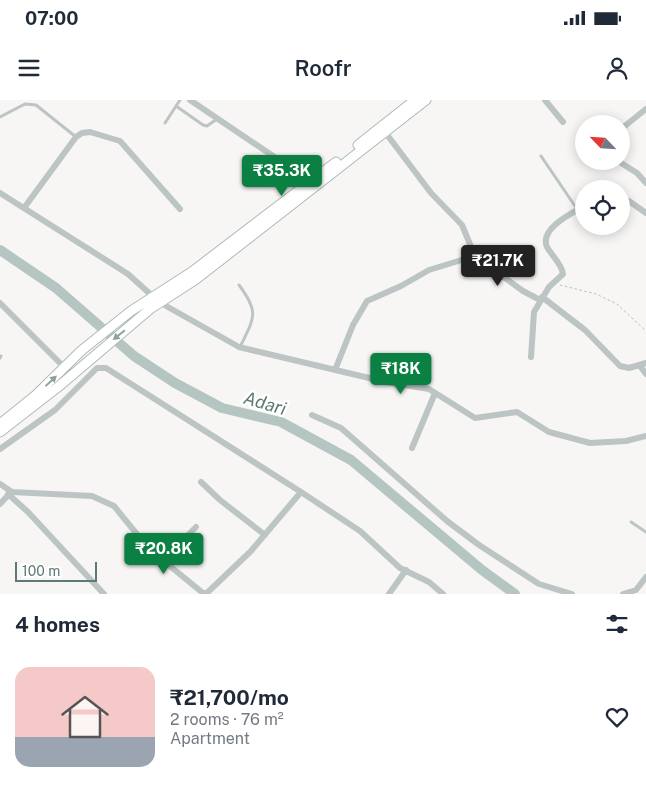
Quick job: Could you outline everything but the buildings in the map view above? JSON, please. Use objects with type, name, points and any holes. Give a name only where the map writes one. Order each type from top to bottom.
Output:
[{"type":"main road","points":[[0,424],[65,368],[82,350],[131,311],[195,280],[385,132],[422,100]]},
{"type":"main road","points":[[0,432],[58,387],[150,309],[156,300],[309,183],[422,100]]},
{"type":"street","points":[[190,100],[309,183]]},
{"type":"street","points":[[544,100],[563,122]]},
{"type":"street","points":[[630,122],[646,109]]},
{"type":"street","points":[[24,208],[76,137],[82,132],[90,132],[120,141],[180,209]]},
{"type":"street","points":[[385,132],[432,193],[462,225],[472,250],[515,286],[541,298],[585,330],[620,366],[629,368],[643,364],[646,374]]},
{"type":"street","points":[[630,169],[646,183]]},
{"type":"street","points":[[0,193],[128,274],[156,300],[240,348],[386,382],[429,389],[474,418],[517,412],[549,432],[590,443],[626,441],[646,436]]},
{"type":"street","points":[[630,202],[646,213]]},
{"type":"street","points":[[531,357],[533,316],[541,298],[561,277],[563,271],[547,247],[546,239],[555,224],[575,212]]},
{"type":"street","points":[[335,370],[353,325],[367,301],[430,270],[468,258],[472,250]]},
{"type":"street","points":[[0,303],[65,368]]},
{"type":"street","points":[[0,448],[55,410],[97,368],[106,368],[360,531],[406,570],[429,582],[443,594]]},
{"type":"street","points":[[412,448],[435,393]]},
{"type":"street","points":[[312,415],[341,428],[446,522],[479,545],[539,584],[572,594]]},
{"type":"street","points":[[200,482],[265,535]]},
{"type":"street","points":[[0,484],[104,594]]},
{"type":"street","points":[[0,504],[10,493],[92,496],[102,499],[114,506],[149,549],[198,592],[208,593],[265,535],[301,492]]},
{"type":"street","points":[[163,560],[196,527]]},
{"type":"street","points":[[389,594],[406,570]]},
{"type":"street","points":[[623,594],[636,590],[646,577]]},
{"type":"lane","points":[[165,123],[180,100]]},
{"type":"lane","points":[[0,117],[25,104],[36,104],[76,137]]},
{"type":"lane","points":[[176,106],[203,125],[208,126],[218,118]]},
{"type":"lane","points":[[541,156],[575,200]]},
{"type":"lane","points":[[239,285],[251,301],[253,311],[253,320],[240,348]]},
{"type":"lane","points":[[631,522],[646,532]]},
{"type":"path","points":[[554,283],[590,293],[617,304],[646,332]]},
{"type":"waterway","name":"Adari","points":[[0,250],[56,288],[134,356],[175,383],[222,408],[281,422],[351,460],[482,570],[515,594]]}]
